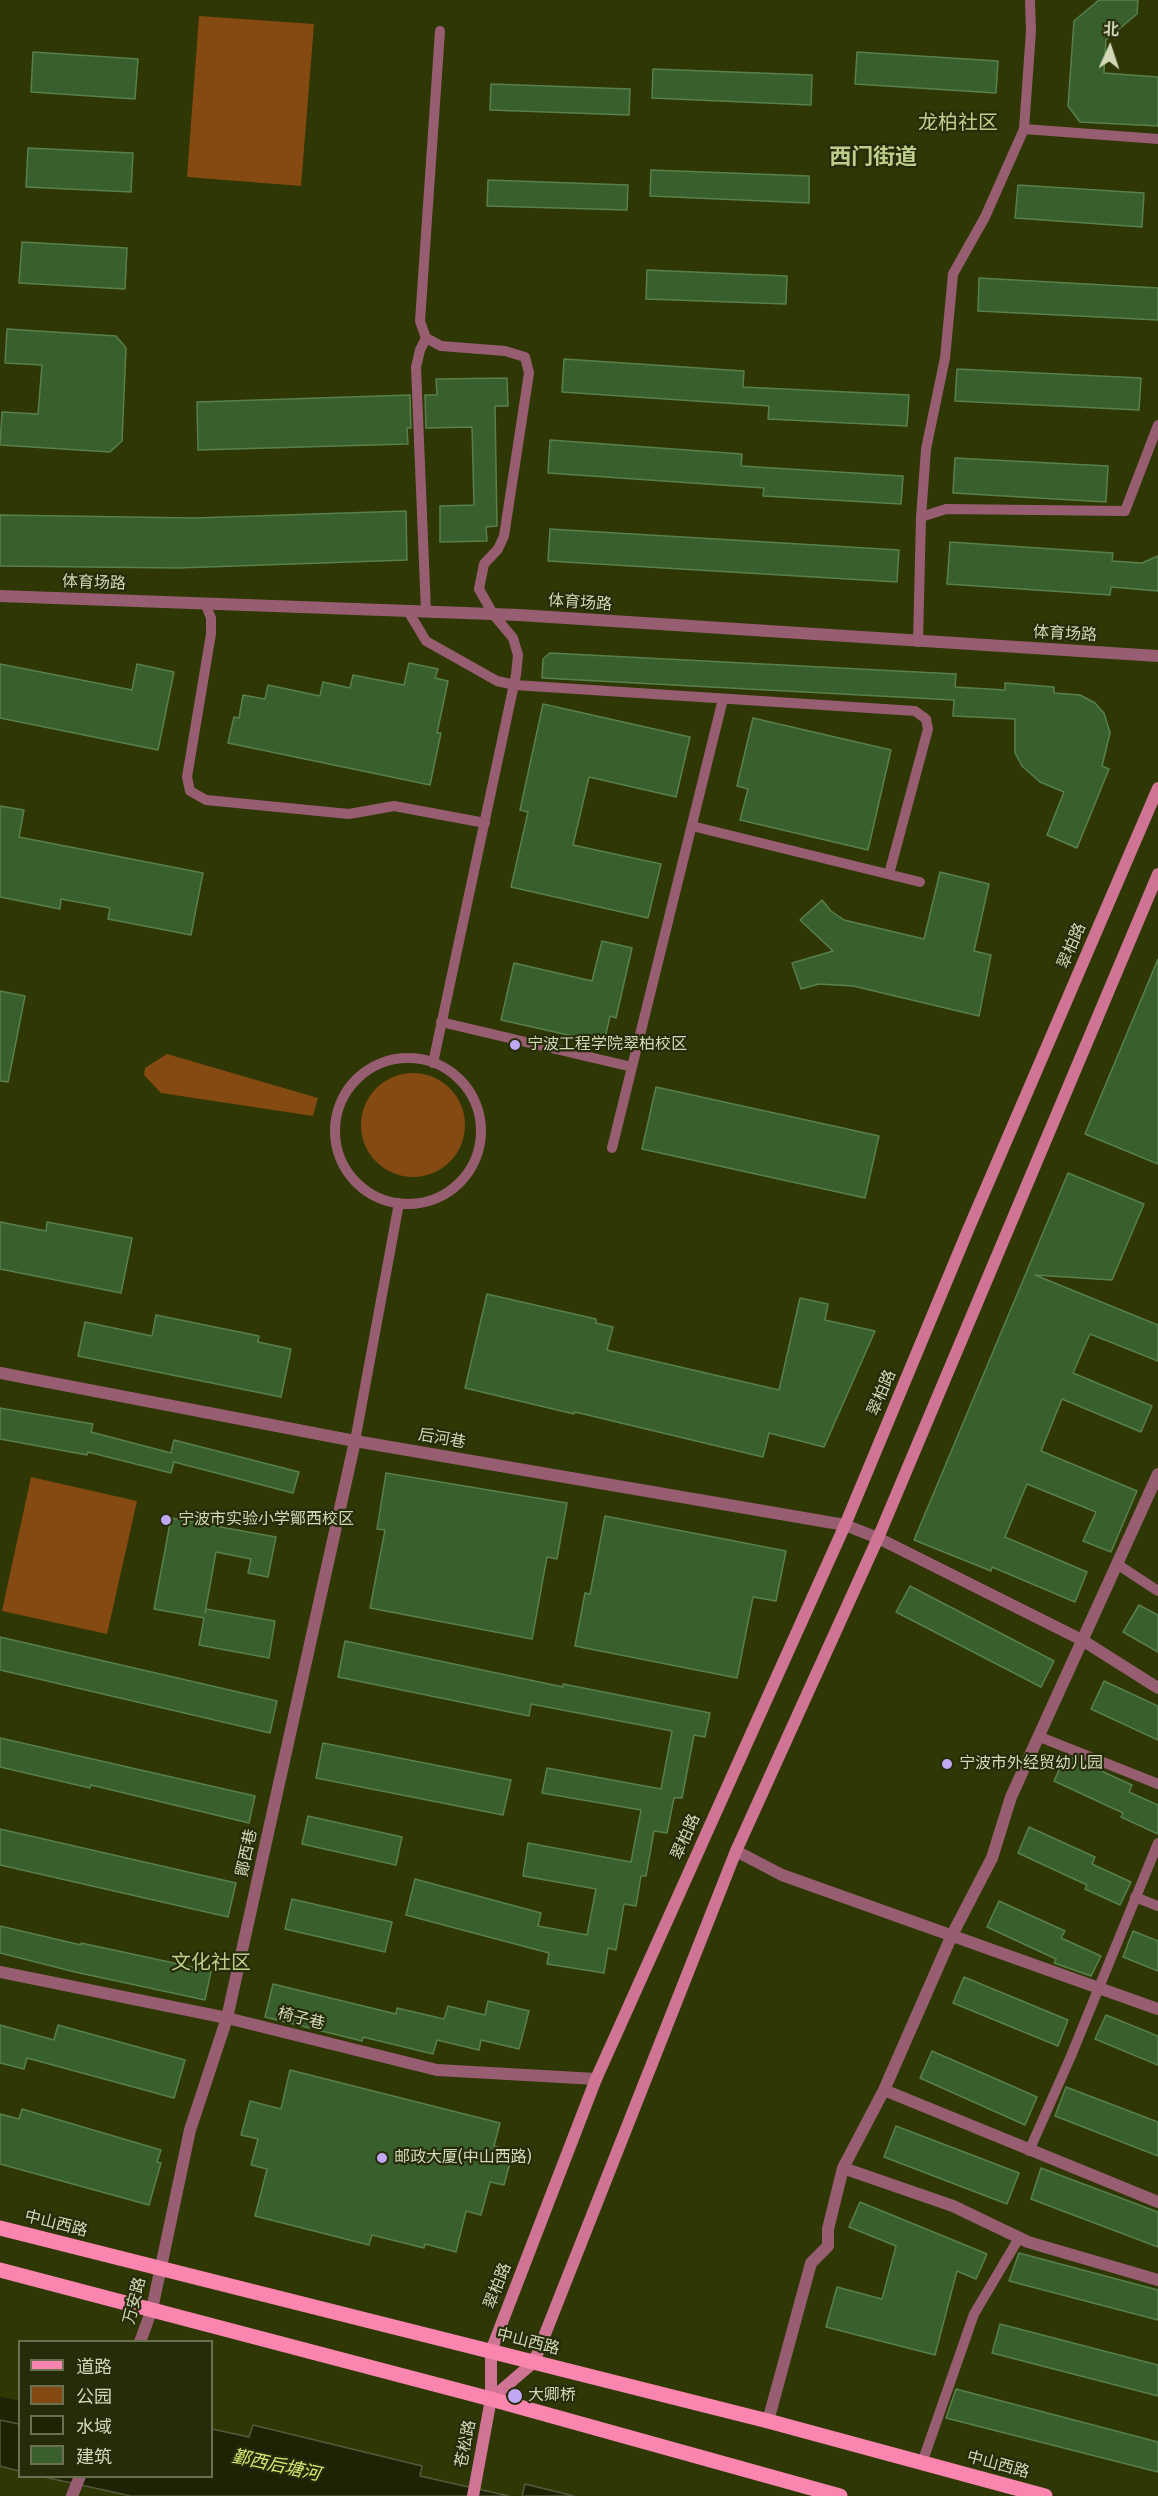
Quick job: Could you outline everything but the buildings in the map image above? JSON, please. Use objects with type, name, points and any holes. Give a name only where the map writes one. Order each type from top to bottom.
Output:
[{"type":"main road","name":"翠柏路","points":[[492,2399],[491,2351],[596,2079],[845,1525],[968,1230],[1158,788]]},
{"type":"main road","points":[[492,2399],[534,2362],[736,1851],[878,1538],[1158,874]]},
{"type":"main road","name":"中山西路","points":[[0,2229],[768,2421],[1045,2496]]},
{"type":"main road","points":[[0,2270],[492,2399],[840,2496]]},
{"type":"main road","name":"苍松路","points":[[473,2496],[492,2399]]},
{"type":"street","name":"体育场路","points":[[0,596],[493,614],[1158,656]]},
{"type":"street","name":"后河巷","points":[[0,1373],[355,1441],[845,1525],[878,1538],[1082,1640],[1158,1689]]},
{"type":"street","name":"鄮西巷","points":[[159,2269],[190,2130],[227,2018],[355,1441]]},
{"type":"street","points":[[768,2421],[811,2263],[828,2246],[828,2229],[843,2168],[884,2090],[952,1935],[992,1858],[1011,1797],[1158,1474]]},
{"type":"street","points":[[736,1851],[782,1875],[1158,2009]]},
{"type":"street","name":"椅子巷","points":[[0,1972],[227,2018],[438,2070],[596,2079]]},
{"type":"street","points":[[884,2090],[1158,2202]]},
{"type":"street","points":[[843,2168],[953,2206],[1019,2238],[1158,2280]]},
{"type":"street","name":"万安路","points":[[142,2340],[152,2309],[159,2269]]},
{"type":"street","points":[[72,2496],[80,2478]]},
{"type":"lane","points":[[918,642],[921,517],[926,449],[945,358],[953,274],[985,218],[1024,129],[1031,31],[1030,0]]},
{"type":"lane","points":[[433,1063],[515,685],[518,656],[513,638],[493,614],[479,590],[484,564],[498,549],[504,536],[529,374],[525,357],[505,351],[441,346],[426,338],[420,321],[440,31]]},
{"type":"lane","points":[[1024,129],[1158,139]]},
{"type":"lane","points":[[426,338],[416,367],[426,612]]},
{"type":"lane","points":[[921,517],[945,509],[1125,511],[1158,425]]},
{"type":"lane","points":[[205,603],[211,618],[211,634],[186,777],[190,791],[206,800],[349,814],[394,806],[484,823]]},
{"type":"lane","points":[[408,611],[426,641],[497,681],[515,685],[915,711],[927,719],[928,729],[889,874]]},
{"type":"lane","points":[[612,1148],[723,699]]},
{"type":"lane","points":[[692,826],[920,882]]},
{"type":"lane","points":[[441,1022],[632,1067]]},
{"type":"lane","points":[[411,1059],[433,1063],[453,1074],[472,1096],[481,1125],[478,1154],[463,1180],[437,1198],[422,1202],[399,1203],[375,1196],[351,1176],[337,1149],[336,1119],[347,1092],[368,1071],[396,1060],[411,1059]]},
{"type":"lane","points":[[355,1441],[399,1203]]},
{"type":"lane","points":[[1117,1564],[1158,1591]]},
{"type":"lane","points":[[1040,1737],[1158,1784]]},
{"type":"lane","points":[[1029,2151],[1158,1843]]},
{"type":"lane","points":[[1136,1898],[1158,1906]]},
{"type":"lane","points":[[921,2463],[974,2314],[1019,2238]]},
{"type":"green space","points":[[199,16],[314,24],[301,186],[187,177]]},
{"type":"green space","points":[[167,1054],[318,1098],[313,1116],[161,1093],[144,1075],[145,1068]]},
{"type":"green space","points":[[413,1073],[433,1077],[450,1088],[461,1105],[465,1125],[461,1145],[450,1162],[433,1173],[413,1177],[393,1173],[376,1162],[365,1145],[361,1125],[365,1105],[376,1088],[393,1077]]},
{"type":"green space","points":[[31,1477],[137,1501],[107,1634],[2,1611]]},
{"type":"water","points":[[0,2420],[18,2424],[18,2471],[0,2466]]},
{"type":"water","points":[[253,2425],[422,2466],[420,2476],[509,2496],[131,2496],[49,2478],[213,2478],[213,2429],[249,2437]]},
{"type":"water","points":[[525,2484],[574,2496],[522,2496]]},
{"type":"waterway","name":"鄞西后塘河","points":[[0,2408],[18,2412]]},
{"type":"place","name":"宁波工程学院翠柏校区","points":[[515,1045]]},
{"type":"place","name":"宁波市实验小学鄮西校区","points":[[166,1520]]},
{"type":"place","name":"宁波市外经贸幼儿园","points":[[947,1764]]},
{"type":"place","name":"邮政大厦(中山西路)","points":[[382,2158]]},
{"type":"place","name":"大卿桥","points":[[515,2396]]},
{"type":"district","name":"龙柏社区","points":[[958,123]]},
{"type":"district","name":"西门街道","points":[[873,158]]},
{"type":"district","name":"文化社区","points":[[211,1963]]}]
